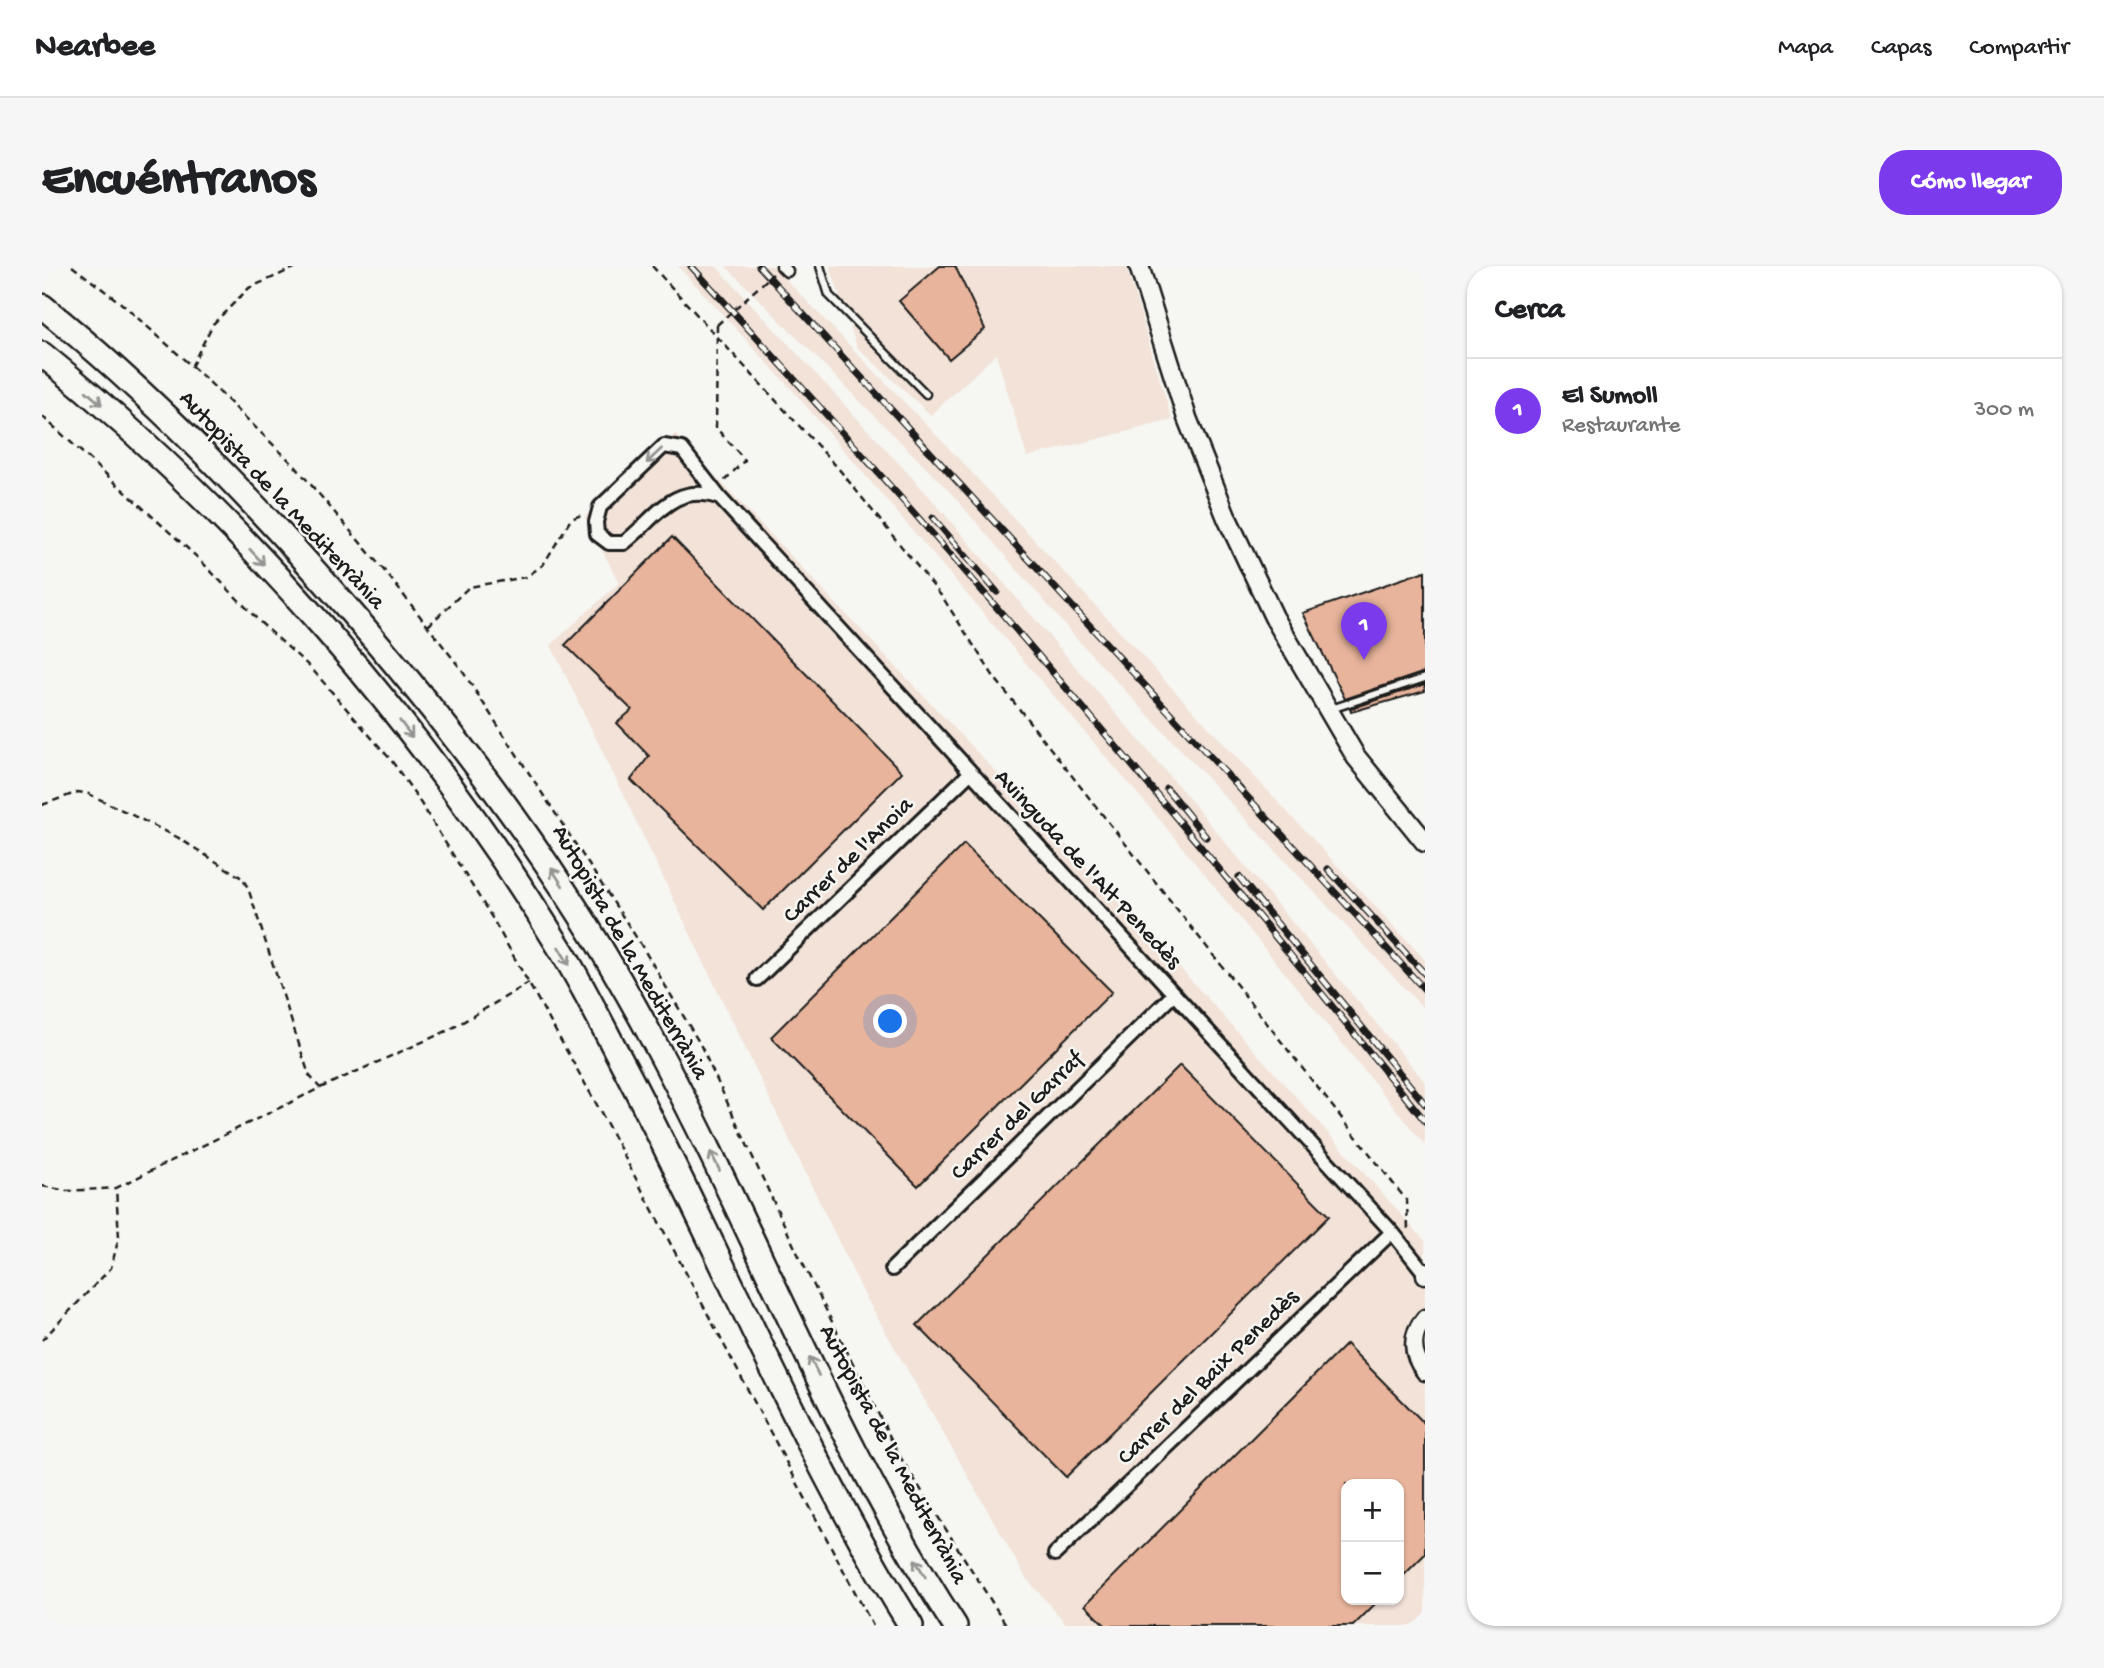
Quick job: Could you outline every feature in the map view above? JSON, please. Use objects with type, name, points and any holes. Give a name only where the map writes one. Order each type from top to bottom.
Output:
[{"type":"highway","name":"Autopista de la Mediterrània","points":[[42,306],[153,404],[284,536],[446,725],[522,824],[589,928],[652,1036],[857,1454],[901,1536],[955,1626]]},
{"type":"highway","points":[[42,354],[156,455],[297,599],[384,702],[503,863],[562,952],[607,1035],[807,1438],[911,1626]]},
{"type":"main road","points":[[1139,266],[1187,418],[1227,518],[1274,617],[1326,710],[1356,757],[1423,836]]},
{"type":"street","name":"Avinguda de l'Alt Penedès","points":[[600,507],[664,446],[682,449],[716,494],[1392,1232],[1425,1273]]},
{"type":"street","points":[[600,507],[596,522],[597,534],[609,543],[624,542],[670,500],[690,493],[716,494]]},
{"type":"street","name":"Carrer de l'Anoia","points":[[757,979],[970,773]]},
{"type":"street","name":"Carrer del Garraf","points":[[892,1269],[1173,995]]},
{"type":"street","name":"Carrer del Baix Penedès","points":[[1055,1554],[1392,1232]]},
{"type":"street","points":[[1425,1318],[1416,1331],[1413,1344],[1416,1361],[1425,1372]]},
{"type":"lane","points":[[820,266],[829,295],[926,394]]},
{"type":"lane","points":[[1326,710],[1425,678]]},
{"type":"path","points":[[191,367],[213,324],[249,288],[299,266]]},
{"type":"path","points":[[652,266],[838,468],[943,598],[994,677],[1320,1087],[1406,1201],[1408,1252]]},
{"type":"path","points":[[716,494],[745,460],[716,428],[717,326],[774,274]]},
{"type":"path","points":[[42,416],[198,558],[261,623],[311,668],[415,794],[491,916],[528,983],[725,1342],[873,1626]]},
{"type":"path","points":[[428,626],[469,587],[526,577],[543,565],[571,519],[600,507]]},
{"type":"path","points":[[42,804],[78,792],[89,794],[177,837],[242,878],[248,888],[309,1075],[320,1088]]},
{"type":"path","points":[[42,1186],[67,1191],[116,1188],[320,1088],[449,1030],[528,983]]},
{"type":"path","points":[[42,1340],[111,1268],[120,1237],[116,1188]]},
{"type":"shaded area","points":[[678,266],[716,266],[927,494],[1186,795],[1425,1082],[1425,1145],[1160,820],[794,392]]},
{"type":"shaded area","points":[[726,266],[773,266],[959,459],[1425,960],[1425,1010],[1077,639],[951,493]]},
{"type":"shaded area","points":[[830,266],[1126,266],[1172,420],[1027,457],[996,354],[931,415],[857,347]]},
{"type":"shaded area","points":[[675,434],[1146,930],[1425,1241],[1425,1616],[1418,1626],[1068,1626],[1026,1578],[863,1292],[551,645],[619,583],[585,517]]},
{"type":"building","points":[[940,266],[955,266],[985,329],[949,359],[899,301]]},
{"type":"building","points":[[672,537],[902,772],[763,910],[631,780],[649,756],[617,723],[632,710],[565,645]]},
{"type":"building","points":[[1425,571],[1425,672],[1345,699],[1303,613]]},
{"type":"building","points":[[1425,684],[1425,691],[1351,712],[1350,709]]},
{"type":"building","points":[[964,844],[1112,992],[918,1186],[771,1037]]},
{"type":"building","points":[[1180,1065],[1329,1216],[1066,1477],[917,1325]]},
{"type":"building","points":[[1346,1344],[1425,1424],[1425,1554],[1404,1575],[1404,1479],[1341,1479],[1341,1605],[1374,1605],[1353,1626],[1106,1626],[1085,1605]]},
{"type":"railway","points":[[691,266],[880,475],[1066,687],[1425,1121]]},
{"type":"railway","points":[[759,266],[1425,990]]},
{"type":"railway","points":[[933,518],[997,592]]},
{"type":"railway","points":[[1166,788],[1206,837]]},
{"type":"railway","points":[[1328,869],[1425,974]]},
{"type":"railway","points":[[1239,877],[1425,1104]]},
{"type":"place","name":"El Sumoll","points":[[1364,660]]}]
